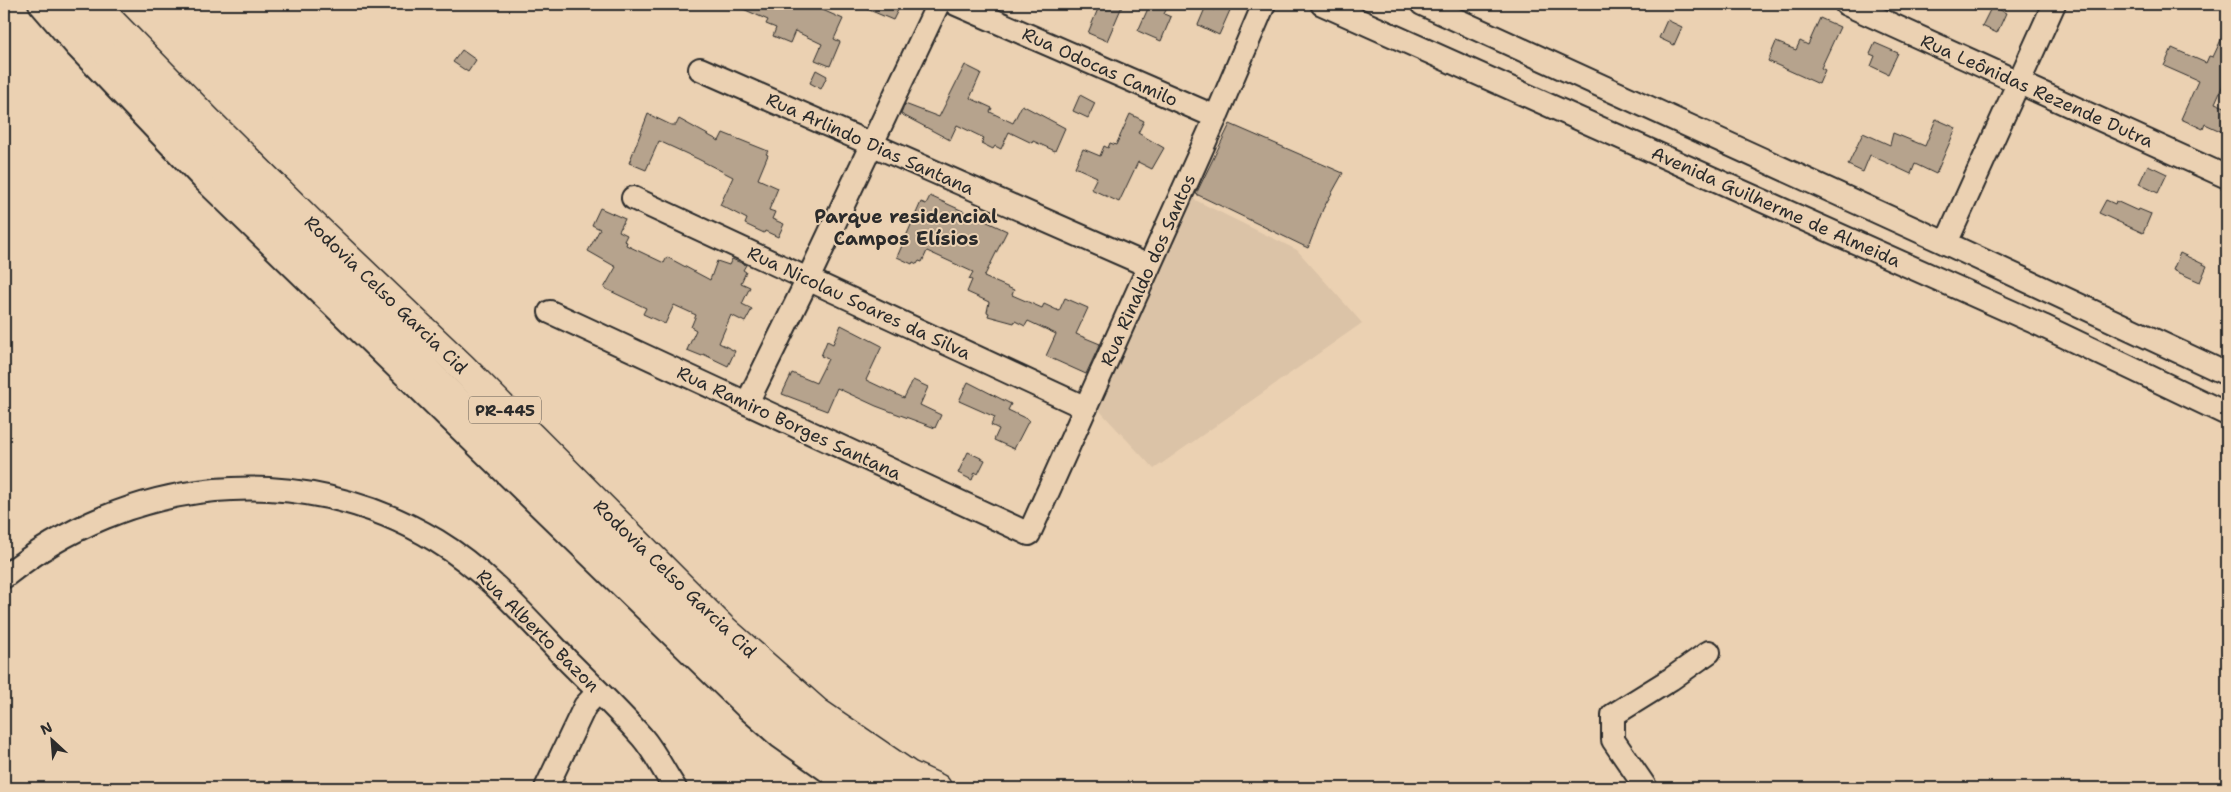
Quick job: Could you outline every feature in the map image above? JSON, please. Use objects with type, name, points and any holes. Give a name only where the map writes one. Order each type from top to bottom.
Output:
[{"type":"highway","name":"Rodovia Celso Garcia Cid","points":[[60,4],[241,188],[706,647],[790,722],[888,788]]},
{"type":"highway","name":"Rodovia Celso Garcia Cid","points":[[94,4],[309,222],[462,367],[721,627],[817,712],[909,775],[937,788]]},
{"type":"street","points":[[40,4],[77,47],[202,178],[738,700],[780,737],[852,788]]},
{"type":"street","points":[[747,403],[938,4]]},
{"type":"street","name":"Rua Odocas Camilo","points":[[956,4],[1216,117]]},
{"type":"street","name":"Rua Rinaldo dos Santos","points":[[1029,534],[1216,117],[1264,4]]},
{"type":"street","name":"Avenida Guilherme de Almeida","points":[[1322,4],[2043,326],[2227,414]]},
{"type":"street","name":"Avenida Guilherme de Almeida","points":[[1422,4],[1946,243],[2227,374]]},
{"type":"street","name":"Rua Leônidas Rezende Dutra","points":[[1846,4],[2018,84],[2227,177]]},
{"type":"street","points":[[1946,243],[2054,4]]},
{"type":"street","name":"Rua Arlindo Dias Santana","points":[[700,69],[1149,266]]},
{"type":"street","name":"Rua Nicolau Soares da Silva","points":[[633,198],[1086,408]]},
{"type":"street","name":"Rua Ramiro Borges Santana","points":[[550,312],[1029,534]]},
{"type":"street","name":"Rua Alberto Bazon","points":[[4,577],[37,553],[70,534],[118,511],[178,494],[224,489],[271,489],[300,492],[357,505],[385,515],[429,536],[462,558],[506,596],[643,738],[675,788]]},
{"type":"street","points":[[1646,788],[1613,740],[1612,715],[1670,680],[1709,652]]},
{"type":"street","points":[[546,788],[585,706],[598,692]]},
{"type":"shaded area","points":[[1189,197],[1297,250],[1362,323],[1154,469],[1099,410],[1123,339]]},
{"type":"building","points":[[732,4],[809,4],[843,19],[834,39],[840,42],[830,66],[815,60],[822,44],[795,31],[790,43],[773,36],[776,28],[766,24],[768,20]]},
{"type":"building","points":[[855,4],[901,4],[893,20]]},
{"type":"building","points":[[1100,4],[1123,4],[1107,41],[1088,33]]},
{"type":"building","points":[[1150,4],[1169,4],[1164,14],[1171,17],[1161,41],[1138,31]]},
{"type":"building","points":[[1217,4],[1231,8],[1219,35],[1198,25],[1206,6],[1214,10]]},
{"type":"building","points":[[1992,6],[2006,13],[1997,33],[1982,26]]},
{"type":"building","points":[[1820,18],[1840,27],[1821,68],[1825,70],[1819,84],[1768,61],[1776,42],[1796,50],[1800,41],[1808,45]]},
{"type":"building","points":[[1667,20],[1682,27],[1674,45],[1659,38]]},
{"type":"building","points":[[2227,27],[2227,76],[2215,103],[2227,108],[2227,134],[2205,124],[2203,129],[2181,119],[2198,81],[2164,66],[2172,48],[2206,63],[2209,56],[2213,57]]},
{"type":"building","points":[[1875,43],[1898,53],[1888,74],[1871,66],[1875,56],[1870,54]]},
{"type":"building","points":[[462,50],[476,60],[468,72],[453,62]]},
{"type":"building","points":[[965,65],[981,73],[970,98],[992,108],[990,112],[1013,123],[1022,105],[1065,128],[1055,151],[1009,132],[1001,149],[995,146],[993,149],[981,143],[984,138],[957,125],[950,140],[901,114],[905,104],[939,117]]},
{"type":"building","points":[[816,70],[827,76],[821,89],[810,83]]},
{"type":"building","points":[[1080,95],[1095,103],[1088,118],[1073,111]]},
{"type":"building","points":[[648,114],[671,125],[676,125],[679,119],[719,141],[723,133],[768,151],[758,179],[778,188],[769,210],[775,212],[772,219],[784,224],[778,237],[745,224],[747,219],[720,205],[733,177],[698,159],[659,141],[646,170],[629,163]]},
{"type":"building","points":[[1130,114],[1144,121],[1138,133],[1164,148],[1152,169],[1138,162],[1119,202],[1091,189],[1097,177],[1075,167],[1083,149],[1100,156],[1104,146],[1108,148],[1110,143],[1116,145]]},
{"type":"building","points":[[1936,119],[1956,128],[1936,174],[1915,164],[1911,174],[1870,155],[1863,172],[1848,165],[1863,133],[1890,145],[1893,133],[1925,146]]},
{"type":"building","points":[[1230,124],[1343,173],[1323,209],[1308,248],[1196,194]]},
{"type":"building","points":[[2148,165],[2167,174],[2158,193],[2139,184]]},
{"type":"building","points":[[930,196],[1007,231],[984,277],[1014,290],[1012,295],[1042,308],[1044,304],[1059,311],[1065,298],[1088,308],[1076,334],[1100,344],[1086,374],[1046,356],[1056,334],[1028,321],[1025,326],[1015,321],[1014,323],[988,316],[989,302],[967,292],[972,280],[969,279],[973,272],[927,251],[922,262],[919,261],[917,264],[913,262],[912,264],[897,257],[921,202],[926,204]]},
{"type":"building","points":[[2106,200],[2115,204],[2116,201],[2138,211],[2139,209],[2151,214],[2143,233],[2099,213]]},
{"type":"building","points":[[600,208],[625,219],[619,231],[627,235],[624,241],[627,242],[626,245],[664,263],[667,257],[710,280],[717,261],[729,265],[732,259],[746,265],[743,270],[746,272],[741,283],[750,287],[742,304],[752,309],[745,322],[731,315],[719,343],[735,351],[728,366],[703,354],[702,356],[687,350],[696,330],[691,327],[696,315],[674,305],[665,324],[643,314],[646,308],[604,288],[616,267],[588,251],[600,229],[592,225]]},
{"type":"building","points":[[2180,253],[2207,266],[2200,282],[2173,270]]},
{"type":"building","points":[[841,325],[882,346],[866,380],[904,398],[913,380],[928,387],[920,405],[941,415],[935,428],[876,406],[837,388],[827,411],[782,394],[792,373],[816,383],[828,359],[821,356],[827,341],[833,344]]},
{"type":"building","points":[[968,382],[1011,404],[1008,410],[1029,420],[1014,449],[994,440],[999,429],[991,425],[995,417],[959,401]]},
{"type":"building","points":[[968,452],[985,460],[978,474],[975,472],[972,480],[958,473]]},
{"type":"district","name":"Parque residencial Campos Elísios","points":[[906,227]]}]
